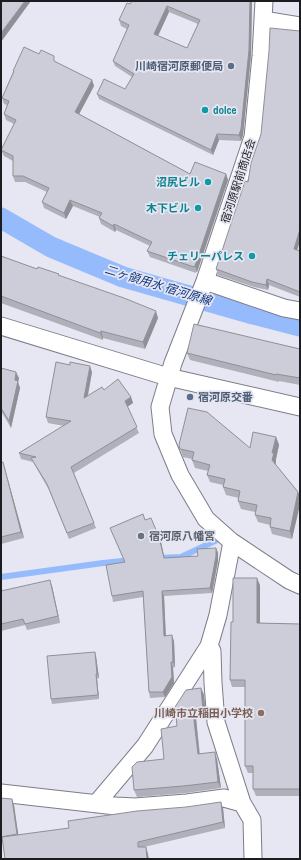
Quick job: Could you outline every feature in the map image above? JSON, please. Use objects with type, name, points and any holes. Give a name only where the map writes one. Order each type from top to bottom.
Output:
[{"type":"street","name":"宿河原駅前商店会","points":[[264,1],[253,137],[203,285],[168,377],[160,407],[162,434],[180,475],[206,519],[232,542],[289,580],[300,585]]},
{"type":"street","points":[[263,20],[300,26]]},
{"type":"street","points":[[203,285],[284,308],[300,311]]},
{"type":"street","points":[[1,326],[168,377],[300,407]]},
{"type":"street","points":[[96,804],[145,746],[209,646],[218,615],[232,542]]},
{"type":"street","points":[[209,646],[212,651],[216,722],[242,803],[252,820],[253,859]]},
{"type":"street","points":[[1,793],[135,807],[187,803],[224,798],[242,803]]},
{"type":"building","points":[[1,1],[25,1],[1,33]]},
{"type":"building","points":[[132,1],[250,1],[249,50],[241,129],[239,135],[217,134],[211,150],[97,94],[104,79],[125,89],[134,74],[113,61],[129,25],[119,20],[127,3],[130,4]],"holes":[[[167,6],[200,20],[187,48],[154,34]]]},
{"type":"building","points":[[270,28],[300,31],[300,229],[294,249],[300,251],[300,292],[267,279],[266,285],[252,282],[216,269],[245,181],[248,182],[251,163],[261,134]]},
{"type":"building","points":[[24,47],[39,54],[41,50],[54,56],[54,61],[92,80],[75,112],[190,174],[195,162],[226,174],[194,267],[147,251],[152,242],[114,224],[113,226],[99,218],[102,213],[70,200],[64,213],[42,202],[49,188],[23,176],[13,176],[13,156],[1,150],[16,120],[4,114],[9,101],[2,98]]},
{"type":"building","points":[[1,256],[37,269],[38,267],[59,274],[58,275],[156,311],[143,342],[101,331],[100,333],[1,296]]},
{"type":"building","points":[[194,324],[300,349],[300,378],[276,375],[187,353]]},
{"type":"building","points":[[56,362],[70,365],[70,362],[90,366],[84,398],[102,387],[104,390],[118,379],[131,397],[125,401],[137,427],[71,467],[94,523],[67,533],[47,484],[31,458],[36,457],[19,453],[71,421],[46,417]]},
{"type":"building","points":[[1,368],[16,372],[15,380],[18,381],[9,421],[1,408]]},
{"type":"building","points":[[188,408],[207,412],[250,448],[253,432],[276,437],[272,460],[298,492],[290,531],[270,527],[271,518],[255,515],[257,505],[238,501],[240,491],[223,487],[225,479],[207,475],[210,465],[192,460],[194,452],[180,449],[179,445]]},
{"type":"building","points":[[3,462],[21,532],[1,537],[1,463]]},
{"type":"building","points":[[143,514],[145,520],[151,518],[159,537],[164,558],[198,556],[197,549],[216,548],[210,588],[162,591],[164,636],[172,635],[173,662],[171,662],[172,677],[163,692],[149,692],[143,591],[112,596],[106,565],[125,562],[110,528]]},
{"type":"building","points":[[233,578],[257,578],[257,623],[300,624],[300,789],[253,789],[253,766],[245,766],[245,680],[230,680],[231,622],[233,622]]},
{"type":"building","points":[[50,580],[58,616],[25,624],[23,619],[1,624],[1,591]]},
{"type":"building","points":[[95,652],[98,695],[51,699],[47,656]]},
{"type":"building","points":[[201,688],[203,711],[193,712],[198,754],[215,752],[218,782],[134,790],[132,767],[137,762],[164,759],[161,729],[177,726],[175,707],[186,690]]},
{"type":"building","points":[[1,798],[12,799],[17,834],[1,837]]},
{"type":"building","points":[[221,802],[223,822],[138,842],[138,847],[146,847],[147,859],[5,859],[2,837],[69,828],[68,821],[137,811],[186,807]]},
{"type":"waterway","name":"二ヶ領用水 宿河原線","points":[[1,218],[51,247],[123,277],[300,326]]},
{"type":"waterway","points":[[157,558],[181,557],[217,540]]},
{"type":"waterway","points":[[1,577],[132,560]]},
{"type":"place","name":"川崎宿河原郵便局","points":[[231,66]]},
{"type":"place","name":"dolce","points":[[205,110]]},
{"type":"place","name":"沼尻ビル","points":[[208,182]]},
{"type":"place","name":"木下ビル","points":[[198,208]]},
{"type":"place","name":"チェリーパレス","points":[[252,256]]},
{"type":"place","name":"宿河原交番","points":[[190,397]]},
{"type":"place","name":"宿河原八幡宮","points":[[141,536]]},
{"type":"place","name":"川崎市立稲田小学校","points":[[261,713]]}]
